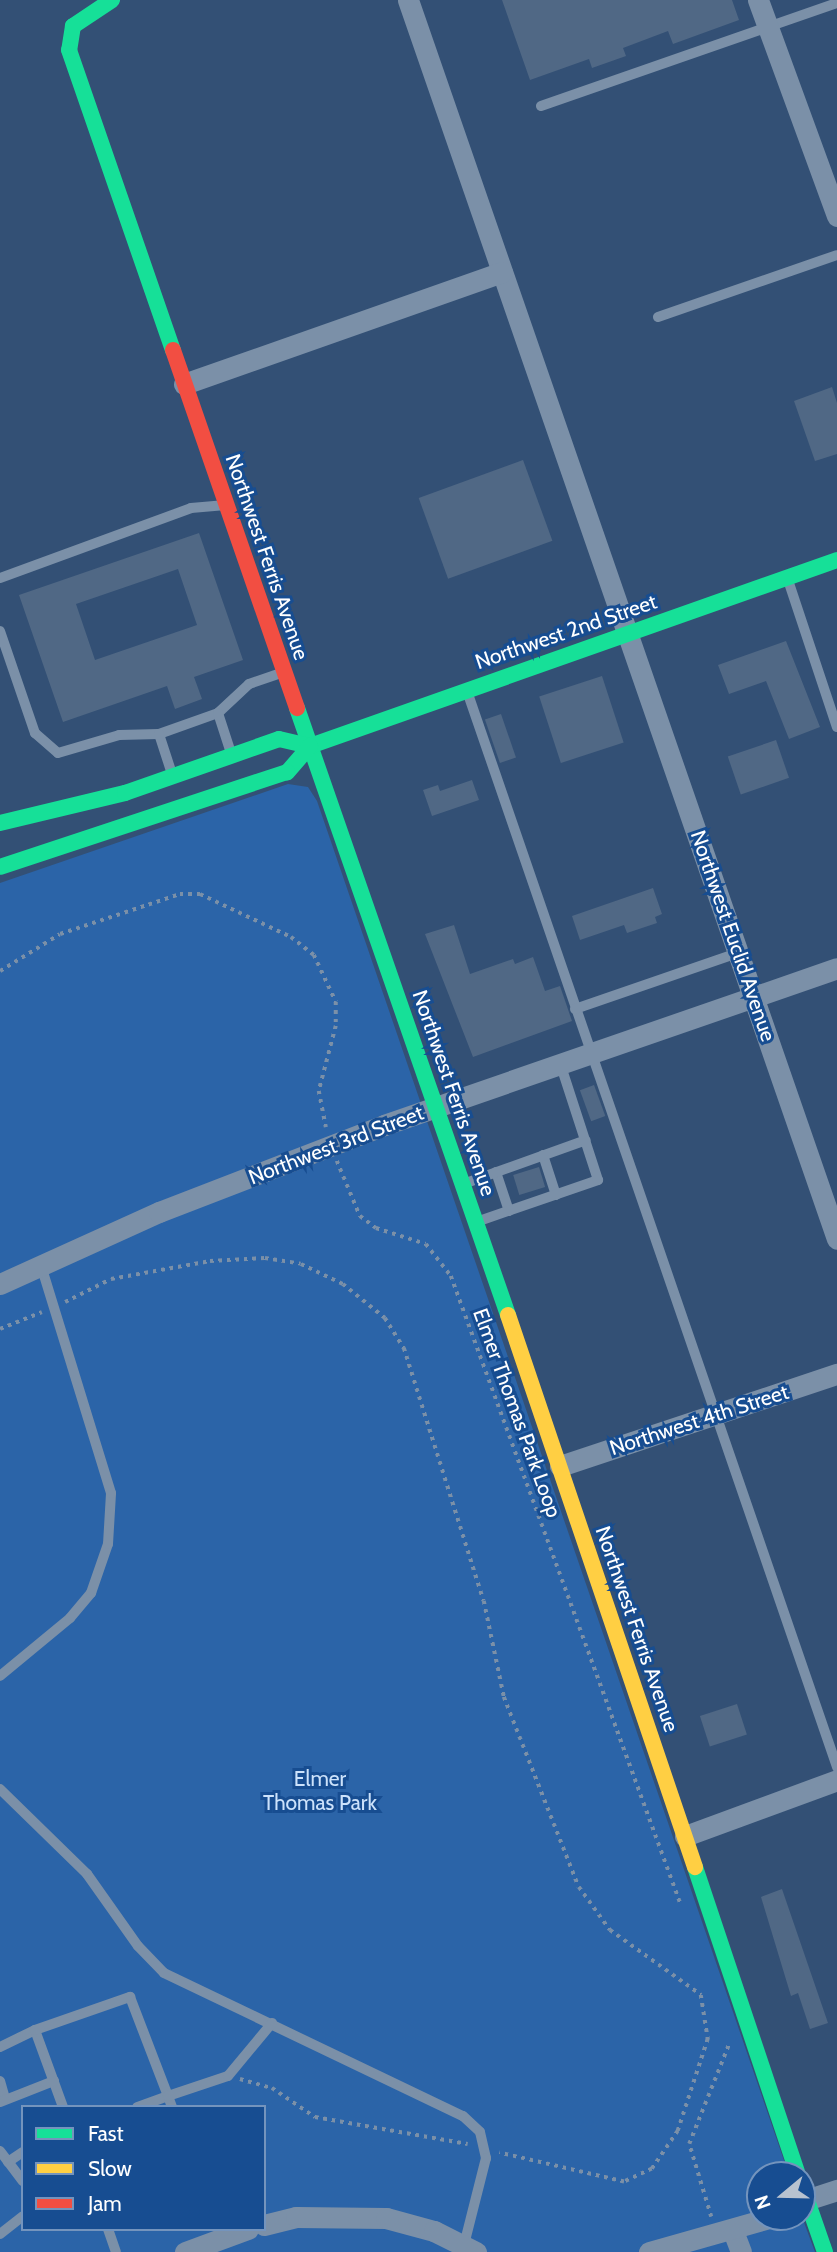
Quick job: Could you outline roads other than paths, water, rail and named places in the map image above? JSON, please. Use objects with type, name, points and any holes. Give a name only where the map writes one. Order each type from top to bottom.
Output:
[{"type":"main road","name":"Northwest Ferris Avenue","points":[[112,0],[73,26],[69,50],[463,1183],[793,2161]]},
{"type":"main road","name":"Northwest 2nd Street","points":[[310,746],[837,560]]},
{"type":"main road","points":[[0,823],[59,812],[279,739],[310,746],[286,772],[0,867]]},
{"type":"main road","points":[[816,2229],[825,2252]]},
{"type":"street","name":"Northwest Euclid Avenue","points":[[408,0],[837,1239]]},
{"type":"street","points":[[758,0],[837,216]]},
{"type":"street","points":[[184,384],[502,272]]},
{"type":"street","name":"Northwest 3rd Street","points":[[0,1284],[159,1212],[332,1145],[436,1106],[837,968]]},
{"type":"street","name":"Northwest 4th Street","points":[[560,1466],[837,1374]]},
{"type":"street","points":[[685,1836],[837,1780]]},
{"type":"street","points":[[816,2197],[837,2190]]},
{"type":"street","points":[[266,2224],[296,2217],[386,2218],[434,2231],[467,2251]]},
{"type":"street","points":[[649,2252],[746,2226]]},
{"type":"street","points":[[185,2252],[217,2235],[238,2231]]},
{"type":"street","points":[[725,2233],[741,2252]]},
{"type":"lane","points":[[541,106],[837,3]]},
{"type":"lane","points":[[658,317],[837,255]]},
{"type":"lane","points":[[0,578],[191,508],[226,505]]},
{"type":"lane","points":[[787,578],[837,727]]},
{"type":"lane","points":[[0,631],[35,733],[58,753],[119,734],[159,734],[218,713],[249,684],[284,672]]},
{"type":"lane","points":[[466,689],[590,1053],[718,1414],[837,1767]]},
{"type":"lane","points":[[218,713],[232,756]]},
{"type":"lane","points":[[159,734],[173,776]]},
{"type":"lane","points":[[575,1009],[738,953]]},
{"type":"lane","points":[[476,1222],[598,1180],[560,1063]]},
{"type":"lane","points":[[463,1183],[586,1140]]},
{"type":"lane","points":[[543,1155],[556,1195]]},
{"type":"lane","points":[[496,1172],[509,1211]]},
{"type":"lane","points":[[0,1676],[70,1618],[91,1592],[108,1544],[111,1493],[41,1266]]},
{"type":"lane","points":[[0,1789],[86,1874],[138,1946],[164,1973],[463,2116],[480,2132],[486,2158],[467,2251]]},
{"type":"lane","points":[[0,2046],[35,2030],[130,1997],[170,2101]]},
{"type":"lane","points":[[148,2105],[170,2101],[228,2076],[272,2023]]},
{"type":"lane","points":[[35,2030],[62,2105]]},
{"type":"lane","points":[[0,2081],[3,2100],[54,2081]]},
{"type":"lane","points":[[0,2151],[21,2178]]},
{"type":"lane","points":[[8,2162],[21,2153]]},
{"type":"lane","points":[[0,2234],[21,2218]]},
{"type":"lane","points":[[109,2231],[116,2252]]},
{"type":"park label","name":"Elmer Thomas Park","points":[[320,1791]]}]
